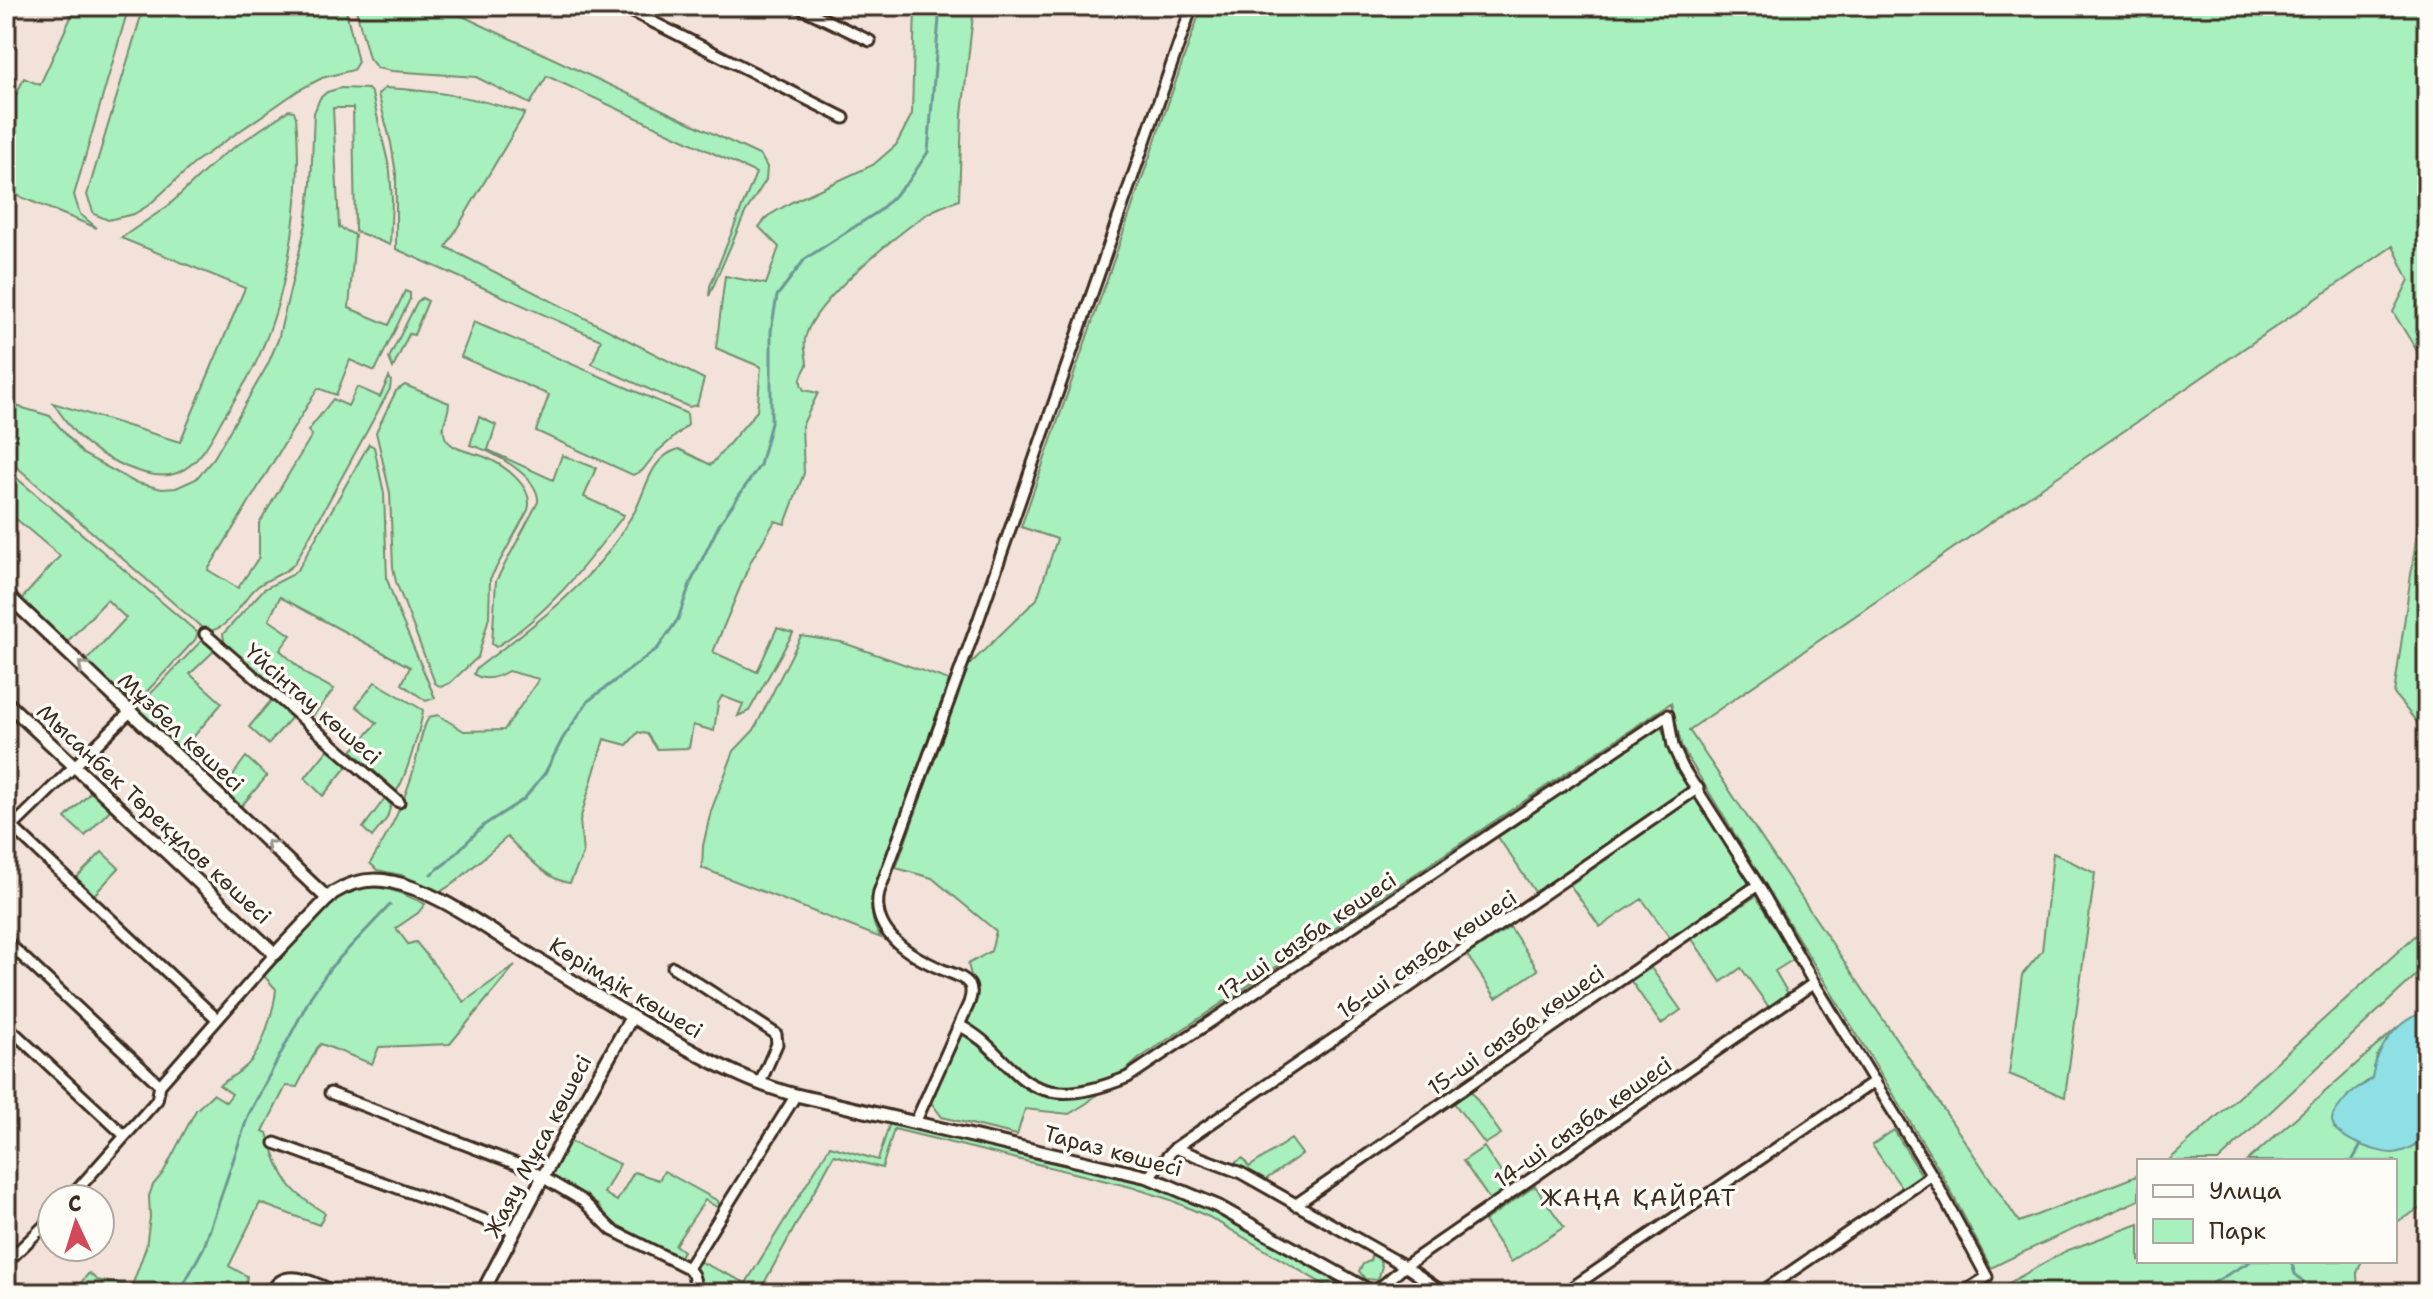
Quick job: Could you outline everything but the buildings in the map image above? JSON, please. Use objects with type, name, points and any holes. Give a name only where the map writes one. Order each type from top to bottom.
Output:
[{"type":"street","points":[[621,6],[844,118]]},
{"type":"street","points":[[797,6],[870,41]]},
{"type":"street","points":[[915,1123],[971,996],[969,985],[961,978],[918,957],[888,935],[877,913],[877,899],[976,627],[1192,6]]},
{"type":"street","name":"Мұзбел көшесі","points":[[6,594],[331,896]]},
{"type":"street","name":"Үйсінтау көшесі","points":[[205,634],[399,802]]},
{"type":"street","name":"Мысанбек Төреқұлов көшесі","points":[[6,702],[275,954]]},
{"type":"street","points":[[131,711],[8,827],[217,1019]]},
{"type":"street","name":"17-ші сызба көшесі","points":[[959,1025],[988,1043],[1018,1075],[1032,1085],[1050,1092],[1083,1092],[1101,1088],[1128,1077],[1668,715],[1673,746],[1683,768],[1698,788]]},
{"type":"street","points":[[1698,788],[1932,1175],[1987,1277],[1962,1293]]},
{"type":"street","name":"16-ші сызба көшесі","points":[[1148,1177],[1175,1148],[1698,788]]},
{"type":"street","points":[[83,1183],[157,1100],[160,1085],[217,1019],[350,876]]},
{"type":"street","name":"Көрімдік көшесі","points":[[331,896],[351,884],[372,880],[403,885],[453,908],[631,1018],[715,1063],[796,1095],[915,1123]]},
{"type":"street","name":"15-ші сызба көшесі","points":[[1295,1205],[1758,885]]},
{"type":"street","points":[[6,941],[160,1085]]},
{"type":"street","points":[[673,967],[776,1034],[778,1041],[760,1083]]},
{"type":"street","name":"14-ші сызба көшесі","points":[[1374,1293],[1405,1266],[1814,983]]},
{"type":"street","name":"Жаяу Мұса көшесі","points":[[482,1293],[631,1018]]},
{"type":"street","points":[[6,1025],[125,1136]]},
{"type":"street","points":[[1564,1293],[1875,1081]]},
{"type":"street","points":[[330,1093],[527,1168],[583,1201],[612,1230],[688,1268],[698,1293]]},
{"type":"street","points":[[688,1268],[796,1095]]},
{"type":"street","name":"Тараз көшесі","points":[[915,1123],[1148,1177],[1217,1206],[1374,1293]]},
{"type":"street","points":[[275,1143],[515,1231]]},
{"type":"street","points":[[1175,1148],[1241,1173],[1405,1266],[1444,1293]]},
{"type":"street","points":[[1760,1293],[1932,1175]]},
{"type":"street","points":[[8,1257],[36,1232]]},
{"type":"street","points":[[271,1293],[276,1285],[295,1277],[337,1293]]},
{"type":"green space","points":[[54,6],[129,6],[74,195],[80,214],[97,228],[6,191],[6,116],[24,78],[40,85],[72,15]]},
{"type":"green space","points":[[144,6],[345,6],[358,62],[353,70],[322,78],[299,90],[198,160],[149,205],[134,214],[108,220],[94,214],[87,195]]},
{"type":"green space","points":[[355,6],[441,6],[761,156],[767,167],[766,180],[745,213],[709,296],[710,286],[756,173],[547,76],[530,104],[476,77],[377,68],[369,58]]},
{"type":"green space","points":[[915,6],[974,6],[962,115],[959,200],[928,213],[876,254],[825,304],[806,335],[807,365],[801,383],[804,390],[818,393],[802,426],[804,473],[785,524],[775,521],[751,561],[713,652],[757,672],[777,628],[793,633],[749,711],[738,716],[743,704],[722,696],[714,731],[693,725],[689,748],[657,749],[647,734],[638,732],[627,745],[604,739],[580,820],[583,854],[570,883],[544,872],[507,837],[440,892],[401,875],[377,870],[370,863],[405,796],[429,717],[438,715],[464,731],[504,730],[539,679],[508,671],[495,677],[482,678],[474,674],[476,669],[553,609],[604,557],[635,511],[655,466],[662,459],[679,449],[711,465],[757,411],[761,367],[716,348],[725,276],[766,284],[779,247],[759,227],[768,216],[873,165],[896,145],[912,114]]},
{"type":"green space","points":[[1202,6],[2427,6],[2427,367],[2393,312],[2409,280],[2393,246],[1689,730],[2019,1222],[2137,1176],[2137,1201],[1991,1268],[1939,1169],[1682,748],[1671,703],[1140,1058],[1087,1103],[1069,1114],[1025,1109],[1017,1135],[942,1117],[930,1101],[977,998],[968,964],[991,951],[996,931],[932,878],[896,868],[968,666],[1037,599],[1057,539],[1021,527]]},
{"type":"green space","points":[[341,88],[368,89],[372,94],[390,171],[392,200],[390,245],[355,231],[353,108],[333,108],[339,227],[355,235],[349,308],[389,325],[405,291],[410,293],[410,299],[375,371],[350,360],[336,395],[318,388],[208,570],[238,588],[259,557],[259,524],[312,435],[308,431],[333,399],[348,406],[357,387],[380,397],[389,377],[390,389],[295,563],[257,587],[224,625],[209,631],[6,461],[6,403],[50,416],[83,454],[134,482],[162,489],[176,488],[196,479],[214,458],[268,364],[278,340],[306,224],[314,113],[320,98],[327,92]]},
{"type":"green space","points":[[385,88],[455,96],[525,113],[446,247],[704,379],[697,405],[689,407],[592,364],[601,340],[396,249],[396,174],[378,94]]},
{"type":"green space","points":[[289,110],[294,111],[296,117],[298,144],[292,235],[272,324],[254,367],[204,450],[185,469],[177,473],[153,475],[111,460],[79,437],[53,403],[180,442],[245,288],[121,238],[168,206],[220,157]]},
{"type":"green space","points":[[422,298],[428,301],[414,335],[409,334],[393,368],[389,358],[417,302]]},
{"type":"green space","points":[[474,322],[681,411],[687,414],[688,425],[657,452],[642,471],[633,475],[536,431],[549,395],[461,357]]},
{"type":"green space","points":[[405,385],[449,403],[444,425],[446,439],[464,451],[501,465],[522,485],[529,501],[528,510],[490,579],[489,617],[478,657],[450,683],[441,687],[435,683],[396,582],[390,493],[376,432],[396,391]]},
{"type":"green space","points":[[479,417],[496,425],[488,450],[553,480],[562,455],[596,468],[584,497],[624,515],[550,603],[496,647],[492,644],[496,581],[538,502],[537,493],[523,474],[490,452],[470,445]]},
{"type":"green space","points":[[369,444],[374,447],[384,493],[387,579],[435,698],[426,701],[402,684],[410,667],[280,597],[269,620],[291,635],[280,650],[307,675],[334,689],[312,717],[225,645],[223,634],[264,589],[292,575],[299,568]]},
{"type":"green space","points":[[2427,462],[2427,735],[2394,694]]},
{"type":"green space","points":[[6,469],[198,633],[137,702],[127,703],[85,662],[126,618],[107,600],[65,644],[19,602],[60,556],[8,512],[6,514]]},
{"type":"green space","points":[[801,636],[841,642],[949,680],[875,886],[872,913],[881,938],[702,868],[703,846],[711,811],[734,751],[754,730]]},
{"type":"green space","points":[[207,639],[217,648],[190,674],[222,703],[179,754],[136,709],[201,641]]},
{"type":"green space","points":[[375,682],[423,710],[408,766],[396,791],[352,751],[377,723],[356,706]]},
{"type":"green space","points":[[274,697],[293,716],[268,744],[249,727]]},
{"type":"green space","points":[[1661,727],[1677,766],[1691,787],[1537,895],[1498,837]]},
{"type":"green space","points":[[330,747],[348,765],[323,796],[305,778]]},
{"type":"green space","points":[[246,757],[267,776],[238,810],[231,795],[231,782]]},
{"type":"green space","points":[[92,791],[111,809],[85,836],[65,818]]},
{"type":"green space","points":[[1697,796],[1749,884],[1671,939],[1642,899],[1600,927],[1570,885]]},
{"type":"green space","points":[[385,798],[391,805],[387,818],[372,837],[363,828]]},
{"type":"green space","points":[[102,852],[119,868],[94,895],[76,878]]},
{"type":"green space","points":[[2053,853],[2095,873],[2065,1097],[2009,1074],[2022,975],[2042,951]]},
{"type":"green space","points":[[363,887],[388,889],[425,904],[418,913],[396,928],[408,944],[416,942],[464,1002],[515,965],[450,1044],[379,1047],[372,1064],[321,1044],[317,1048],[297,1087],[286,1086],[263,1131],[267,1133],[286,1180],[301,1196],[325,1213],[319,1225],[260,1203],[229,1266],[247,1276],[245,1293],[72,1293],[89,1273],[97,1280],[132,1286],[146,1247],[149,1196],[153,1185],[163,1173],[196,1110],[213,1094],[226,1102],[232,1094],[219,1085],[247,1065],[262,1042],[276,989],[264,976],[336,897]]},
{"type":"green space","points":[[1756,896],[1794,959],[1775,971],[1790,997],[1771,1010],[1741,968],[1721,982],[1692,939]]},
{"type":"green space","points":[[2427,925],[2427,965],[2220,1159],[2170,1159]]},
{"type":"green space","points":[[1510,927],[1538,970],[1496,998],[1467,955]]},
{"type":"green space","points":[[1651,968],[1681,1010],[1661,1024],[1631,981]]},
{"type":"green space","points":[[2399,1026],[2377,1056],[2372,1078],[2348,1095],[2334,1128],[2356,1143],[2380,1151],[2405,1149],[2427,1135],[2427,1204],[2397,1222],[2397,1159],[2249,1159]]},
{"type":"green space","points":[[1471,1091],[1501,1134],[1485,1144],[1454,1103]]},
{"type":"green space","points":[[890,1122],[1149,1184],[1189,1199],[1254,1233],[1354,1293],[1338,1293],[1209,1217],[1171,1200],[1131,1187],[894,1129],[882,1168],[834,1155],[756,1293],[703,1293],[694,1265],[701,1262],[746,1283],[830,1146],[878,1160]]},
{"type":"green space","points":[[1894,1130],[1922,1176],[1902,1188],[1872,1145]]},
{"type":"green space","points":[[1291,1139],[1302,1154],[1265,1180],[1233,1164],[1243,1158],[1249,1167]]},
{"type":"green space","points":[[569,1141],[620,1164],[604,1193],[617,1201],[634,1172],[659,1180],[664,1171],[718,1201],[720,1209],[705,1200],[675,1245],[683,1251],[679,1258],[611,1222],[598,1205],[550,1175]]},
{"type":"green space","points":[[1484,1147],[1510,1186],[1490,1200],[1463,1161]]},
{"type":"green space","points":[[1535,1186],[1564,1227],[1511,1262],[1484,1221]]},
{"type":"green space","points":[[2137,1225],[2137,1263],[2361,1263],[2357,1273],[2358,1293],[2302,1293],[2283,1287],[2253,1293],[1991,1293],[2066,1251]]},
{"type":"green space","points":[[1372,1253],[1382,1266],[1378,1280],[1365,1279],[1359,1271],[1363,1264],[1370,1261]]},
{"type":"water","points":[[2427,1012],[2427,1135],[2412,1147],[2394,1153],[2364,1146],[2342,1135],[2332,1120],[2335,1112],[2350,1094],[2372,1078],[2383,1046],[2397,1028],[2416,1015]]},
{"type":"waterway","points":[[431,874],[484,825],[524,799],[545,773],[563,738],[588,701],[658,648],[678,619],[690,584],[720,523],[760,465],[771,423],[771,331],[777,296],[805,259],[879,211],[908,182],[928,152],[940,6]]},
{"type":"waterway","points":[[179,1293],[204,1247],[248,1116],[311,996],[331,967],[390,905]]},
{"type":"waterway","points":[[2353,1159],[2361,1145]]},
{"type":"waterway","points":[[2196,1293],[2248,1263]]},
{"type":"waterway","points":[[2292,1263],[2295,1274],[2316,1293]]},
{"type":"district","name":"ЖАҢА ҚАЙРАТ","points":[[1639,1198]]}]
